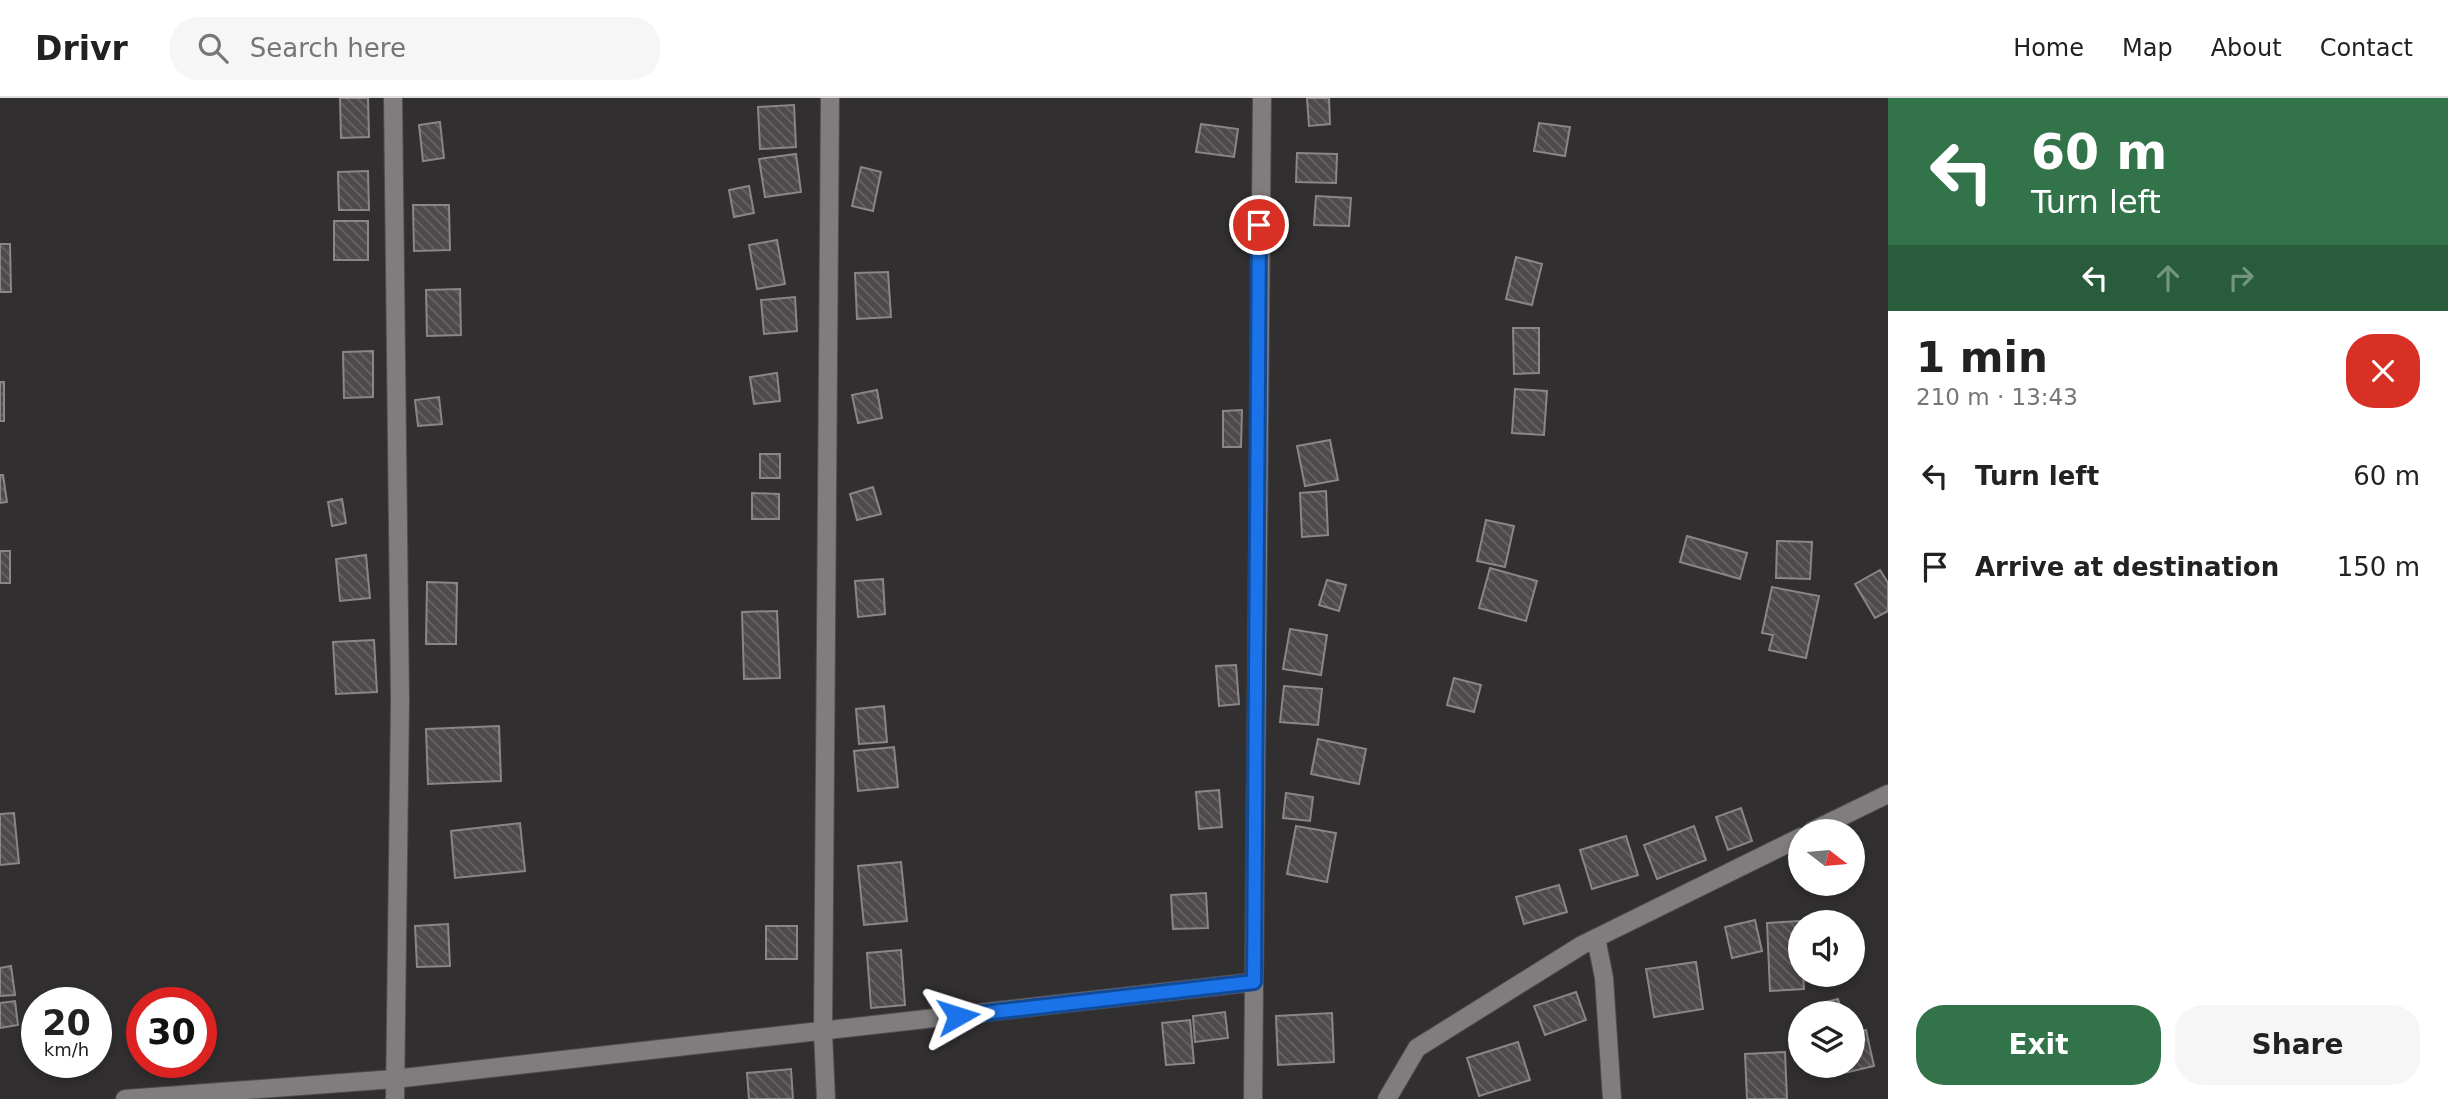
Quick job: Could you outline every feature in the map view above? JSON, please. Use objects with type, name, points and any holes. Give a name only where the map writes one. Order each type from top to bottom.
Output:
[{"type":"street","points":[[393,98],[400,701],[395,1099]]},
{"type":"street","points":[[826,1099],[823,1032],[830,98]]},
{"type":"street","points":[[1253,1099],[1262,98]]},
{"type":"street","points":[[1837,819],[1888,794]]},
{"type":"street","points":[[1387,1099],[1417,1048],[1596,938],[1788,843]]},
{"type":"street","points":[[1596,938],[1604,978],[1612,1099]]},
{"type":"street","points":[[125,1099],[394,1079],[1254,982]]},
{"type":"building","points":[[340,98],[368,98],[369,137],[341,138]]},
{"type":"building","points":[[1307,98],[1329,98],[1330,124],[1309,126]]},
{"type":"building","points":[[794,105],[796,147],[760,149],[758,107]]},
{"type":"building","points":[[440,122],[444,158],[423,161],[419,125]]},
{"type":"building","points":[[1539,123],[1570,127],[1565,156],[1534,151]]},
{"type":"building","points":[[1201,124],[1238,129],[1234,157],[1196,152]]},
{"type":"building","points":[[1297,153],[1337,154],[1336,183],[1296,182]]},
{"type":"building","points":[[796,154],[801,192],[765,197],[759,159]]},
{"type":"building","points":[[861,167],[881,172],[873,211],[852,206]]},
{"type":"building","points":[[368,171],[369,210],[339,210],[338,172]]},
{"type":"building","points":[[749,186],[754,213],[734,217],[729,190]]},
{"type":"building","points":[[1316,196],[1351,198],[1349,226],[1314,225]]},
{"type":"building","points":[[413,205],[449,205],[450,250],[414,251]]},
{"type":"building","points":[[334,221],[368,221],[368,260],[334,260]]},
{"type":"building","points":[[777,240],[785,284],[757,289],[749,245]]},
{"type":"building","points":[[0,244],[10,244],[11,292],[0,292]]},
{"type":"building","points":[[1516,257],[1542,264],[1532,305],[1506,299]]},
{"type":"building","points":[[888,272],[891,317],[857,319],[855,273]]},
{"type":"building","points":[[460,289],[461,335],[427,336],[426,290]]},
{"type":"building","points":[[795,297],[797,331],[764,334],[761,300]]},
{"type":"building","points":[[1513,328],[1539,328],[1539,373],[1514,374]]},
{"type":"building","points":[[373,351],[373,397],[344,398],[343,352]]},
{"type":"building","points":[[777,373],[780,401],[754,404],[750,377]]},
{"type":"building","points":[[0,382],[4,382],[4,421],[0,421]]},
{"type":"building","points":[[1515,389],[1547,391],[1544,435],[1512,433]]},
{"type":"building","points":[[877,390],[882,418],[858,423],[852,395]]},
{"type":"building","points":[[439,397],[442,424],[418,426],[415,400]]},
{"type":"building","points":[[1242,410],[1241,447],[1223,447],[1223,411]]},
{"type":"building","points":[[1330,440],[1338,480],[1305,486],[1297,446]]},
{"type":"building","points":[[760,454],[780,454],[780,478],[760,478]]},
{"type":"building","points":[[0,475],[3,475],[7,502],[0,503]]},
{"type":"building","points":[[873,487],[881,514],[857,520],[850,494]]},
{"type":"building","points":[[1326,491],[1328,535],[1302,537],[1300,493]]},
{"type":"building","points":[[752,493],[779,494],[779,519],[752,519]]},
{"type":"building","points":[[342,499],[346,523],[332,526],[328,502]]},
{"type":"building","points":[[1486,520],[1514,526],[1505,567],[1477,561]]},
{"type":"building","points":[[1687,536],[1747,553],[1740,579],[1680,562]]},
{"type":"building","points":[[1777,541],[1812,542],[1810,579],[1776,578]]},
{"type":"building","points":[[0,551],[10,551],[10,583],[0,583]]},
{"type":"building","points":[[366,555],[370,598],[340,601],[336,559]]},
{"type":"building","points":[[1490,568],[1537,581],[1526,621],[1479,608]]},
{"type":"building","points":[[1880,570],[1888,583],[1888,611],[1875,618],[1855,584]]},
{"type":"building","points":[[883,579],[885,614],[858,617],[855,581]]},
{"type":"building","points":[[1327,580],[1346,585],[1339,611],[1319,605]]},
{"type":"building","points":[[427,582],[457,583],[456,644],[426,644]]},
{"type":"building","points":[[1772,587],[1819,596],[1806,658],[1769,650],[1773,635],[1762,633]]},
{"type":"building","points":[[777,611],[780,678],[744,679],[742,612]]},
{"type":"building","points":[[1290,629],[1327,635],[1321,675],[1283,669]]},
{"type":"building","points":[[374,640],[377,692],[336,694],[333,642]]},
{"type":"building","points":[[1236,665],[1239,704],[1219,706],[1216,666]]},
{"type":"building","points":[[1454,678],[1481,685],[1474,712],[1447,705]]},
{"type":"building","points":[[1284,686],[1322,689],[1318,725],[1280,722]]},
{"type":"building","points":[[884,706],[887,742],[859,744],[856,709]]},
{"type":"building","points":[[499,726],[501,781],[428,784],[426,729]]},
{"type":"building","points":[[1318,739],[1366,749],[1359,784],[1311,774]]},
{"type":"building","points":[[894,747],[898,787],[858,791],[854,751]]},
{"type":"building","points":[[1219,790],[1222,827],[1199,829],[1196,792]]},
{"type":"building","points":[[1286,793],[1313,797],[1310,821],[1283,818]]},
{"type":"building","points":[[1741,808],[1752,841],[1728,850],[1716,817]]},
{"type":"building","points":[[14,813],[19,863],[0,865],[0,814]]},
{"type":"building","points":[[520,823],[525,871],[455,878],[451,831]]},
{"type":"building","points":[[1296,826],[1336,833],[1327,882],[1287,874]]},
{"type":"building","points":[[1694,826],[1706,860],[1657,879],[1644,845]]},
{"type":"building","points":[[1626,836],[1638,875],[1592,889],[1580,850]]},
{"type":"building","points":[[901,862],[907,921],[864,925],[858,866]]},
{"type":"building","points":[[1559,885],[1567,912],[1524,924],[1516,897]]},
{"type":"building","points":[[1206,893],[1208,928],[1173,929],[1171,895]]},
{"type":"building","points":[[1755,920],[1762,951],[1732,958],[1725,927]]},
{"type":"building","points":[[1788,922],[1788,987],[1804,989],[1770,991],[1767,923]]},
{"type":"building","points":[[448,924],[450,966],[417,967],[415,926]]},
{"type":"building","points":[[766,926],[797,926],[797,959],[766,959]]},
{"type":"building","points":[[901,950],[905,1005],[871,1008],[867,953]]},
{"type":"building","points":[[1696,962],[1703,1009],[1654,1017],[1646,969]]},
{"type":"building","points":[[11,966],[15,995],[0,996],[0,968]]},
{"type":"building","points":[[1576,992],[1586,1020],[1545,1035],[1534,1006]]},
{"type":"building","points":[[15,1001],[18,1025],[0,1028],[0,1003]]},
{"type":"building","points":[[1225,1012],[1228,1038],[1195,1042],[1193,1016]]},
{"type":"building","points":[[1332,1013],[1334,1062],[1278,1065],[1276,1016]]},
{"type":"building","points":[[1190,1020],[1194,1063],[1166,1065],[1162,1023]]},
{"type":"building","points":[[1865,1030],[1874,1066],[1865,1068]]},
{"type":"building","points":[[1518,1042],[1530,1080],[1479,1096],[1467,1058]]},
{"type":"building","points":[[1785,1052],[1787,1099],[1747,1099],[1745,1054]]},
{"type":"building","points":[[791,1069],[793,1099],[749,1099],[747,1073]]},
{"type":"route","points":[[958,1016],[1254,982],[1259,225]]}]
